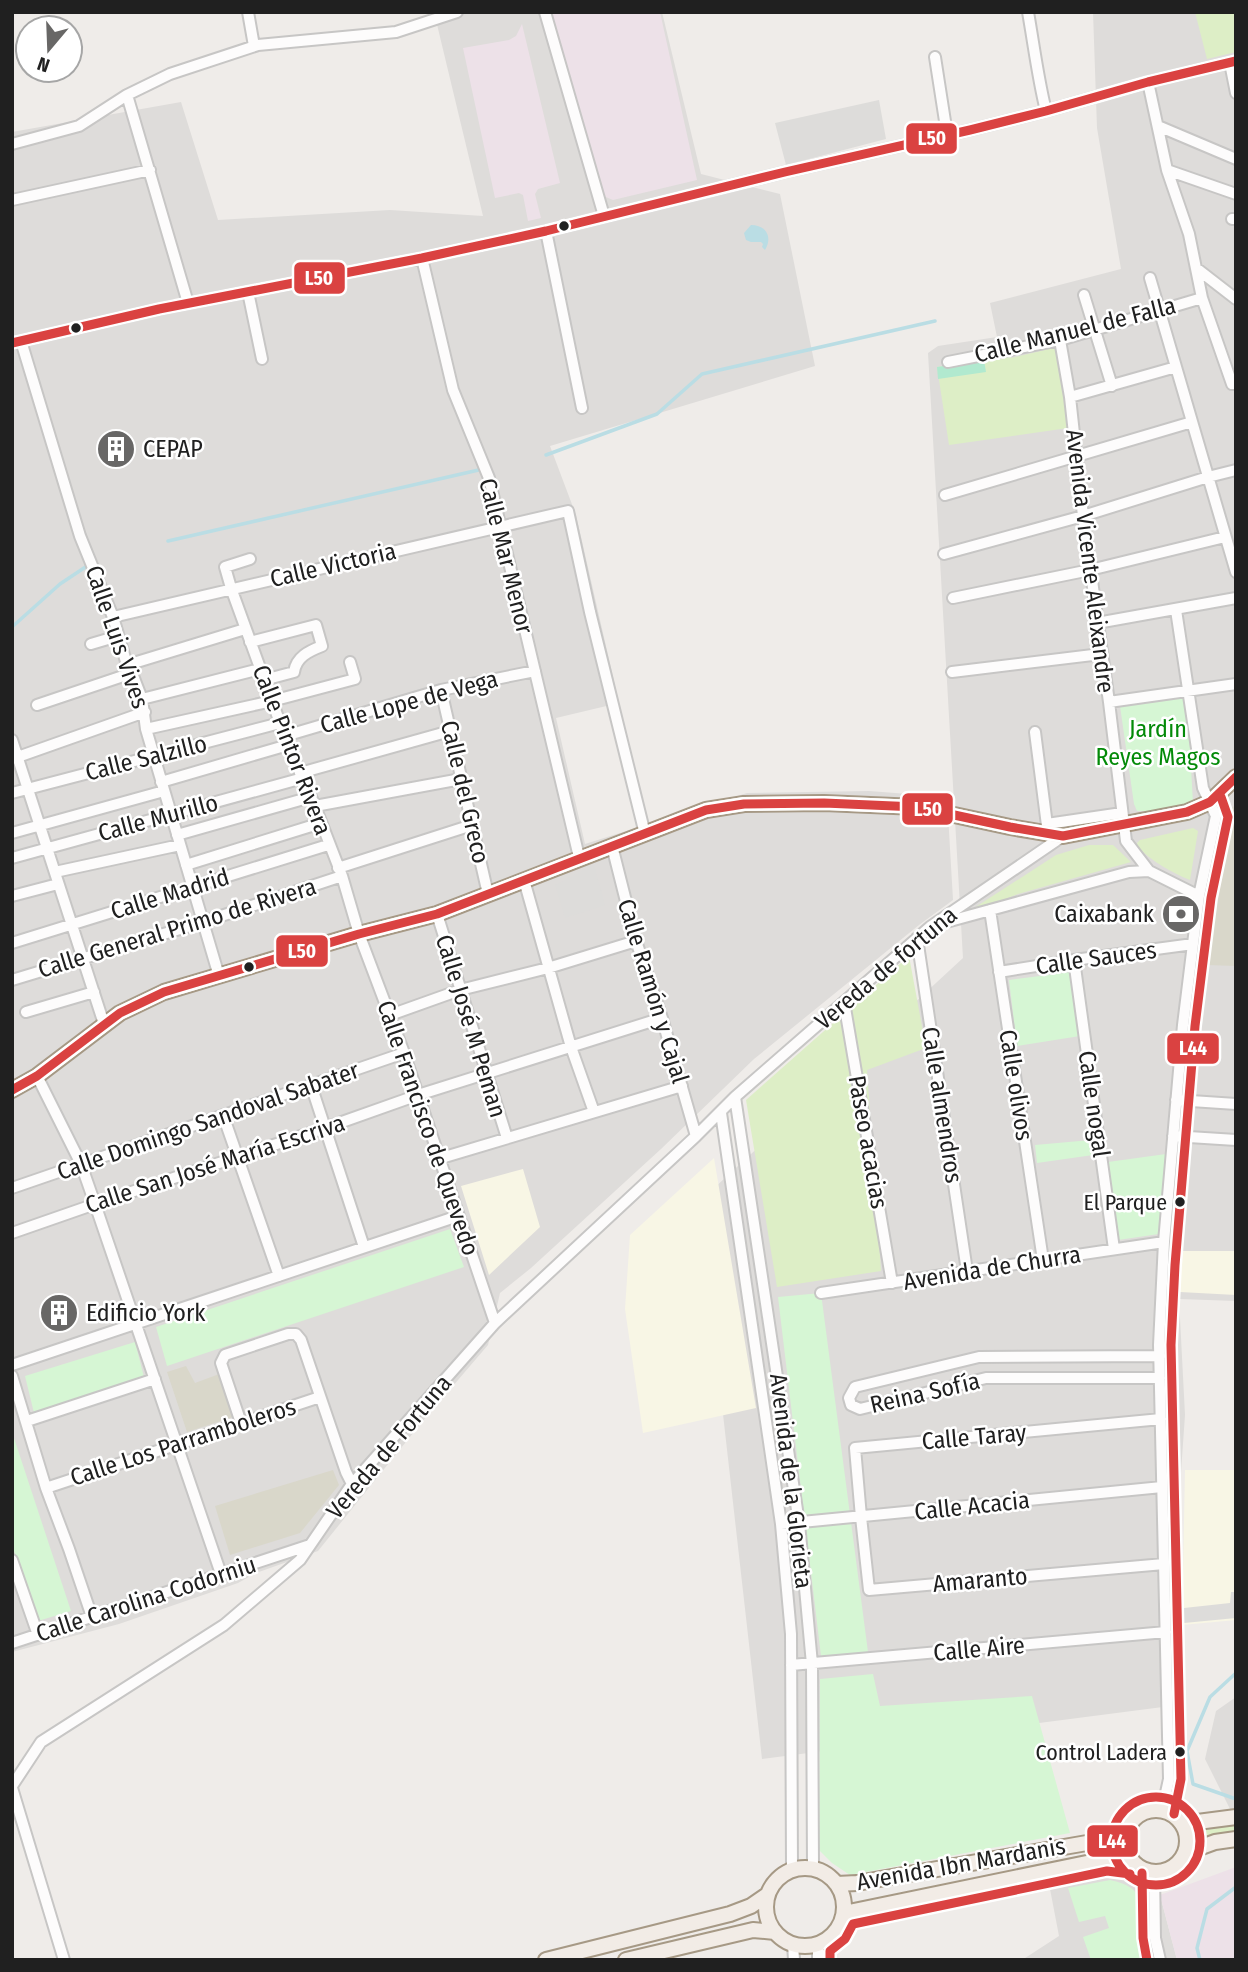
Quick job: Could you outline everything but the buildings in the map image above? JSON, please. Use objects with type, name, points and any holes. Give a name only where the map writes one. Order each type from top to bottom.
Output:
[{"type":"main road","points":[[12,1090],[37,1076],[120,1013],[164,992],[359,933],[437,914],[706,810],[744,804],[824,803],[917,807],[1010,827],[1053,831],[1123,818],[1186,812],[1210,802],[1236,777]]},
{"type":"main road","points":[[1162,1811],[1170,1813],[1182,1824],[1186,1833],[1185,1853],[1173,1868],[1154,1873],[1131,1861],[1124,1842],[1126,1831],[1136,1817],[1144,1812],[1162,1811]]},
{"type":"main road","points":[[1182,1824],[1236,1817]]},
{"type":"main road","name":"Avenida Ibn Mardanis","points":[[837,1884],[857,1883],[1104,1840],[1126,1831]]},
{"type":"main road","points":[[1185,1853],[1215,1842],[1236,1839]]},
{"type":"main road","name":"Avenida Ibn Mardanis","points":[[844,1913],[1106,1859],[1131,1861]]},
{"type":"main road","points":[[813,1868],[822,1871],[837,1884],[842,1893],[844,1913],[841,1923],[828,1939],[805,1946],[793,1944],[775,1933],[768,1921],[765,1909],[767,1895],[772,1884],[781,1875],[792,1869],[813,1868]]},
{"type":"main road","points":[[546,1960],[730,1914],[751,1906],[767,1895]]},
{"type":"main road","points":[[626,1960],[753,1930],[775,1933]]},
{"type":"street","points":[[248,12],[254,46]]},
{"type":"street","points":[[12,144],[79,126],[127,95],[170,74],[254,46],[396,32],[457,12]]},
{"type":"street","points":[[545,12],[604,216]]},
{"type":"street","points":[[1028,12],[1045,111]]},
{"type":"street","points":[[935,57],[947,134]]},
{"type":"street","points":[[16,342],[188,303],[422,258],[546,230],[1045,111],[1233,62],[1236,93]]},
{"type":"street","points":[[1148,82],[1167,170],[1189,234],[1202,298],[1232,384],[1236,384]]},
{"type":"street","points":[[127,95],[188,303]]},
{"type":"street","points":[[1158,126],[1236,159]]},
{"type":"street","points":[[12,200],[150,170]]},
{"type":"street","points":[[1167,170],[1236,194]]},
{"type":"street","points":[[546,230],[582,408]]},
{"type":"street","name":"Calle Mar Menor","points":[[422,258],[453,390],[489,478],[579,857]]},
{"type":"street","points":[[1196,268],[1236,299]]},
{"type":"street","points":[[1150,278],[1236,572]]},
{"type":"street","points":[[248,292],[262,359]]},
{"type":"street","points":[[1084,295],[1112,386]]},
{"type":"street","name":"Calle Manuel de Falla","points":[[948,362],[1060,340],[1202,298]]},
{"type":"street","name":"Avenida Vicente Aleixandre","points":[[1060,340],[1070,397],[1126,841],[1149,871]]},
{"type":"street","name":"Calle Luis Vives","points":[[16,342],[80,536],[142,699],[146,729],[219,976]]},
{"type":"street","points":[[1070,397],[1176,367]]},
{"type":"street","points":[[946,495],[1192,422]]},
{"type":"street","points":[[944,554],[1236,470]]},
{"type":"street","name":"Calle Victoria","points":[[113,617],[568,511],[645,834]]},
{"type":"street","points":[[953,598],[1090,570],[1225,537]]},
{"type":"street","name":"Calle Pintor Rivera","points":[[250,559],[225,567],[231,588],[280,723],[340,872],[359,933]]},
{"type":"street","points":[[1097,623],[1236,598]]},
{"type":"street","points":[[1162,1811],[1169,1779],[1160,1378],[1164,1242],[1193,944],[1199,896],[1216,816],[1203,788],[1176,610]]},
{"type":"street","points":[[142,699],[262,674],[294,672],[295,664],[307,651],[322,646],[316,625],[250,642]]},
{"type":"street","points":[[37,705],[129,669],[245,629]]},
{"type":"street","points":[[91,644],[118,636]]},
{"type":"street","points":[[952,672],[1101,654]]},
{"type":"street","points":[[146,729],[355,679],[350,662]]},
{"type":"street","name":"Calle Lope de Vega","points":[[12,833],[163,786],[287,740],[441,690],[535,671]]},
{"type":"street","points":[[1109,702],[1236,684]]},
{"type":"street","name":"Calle del Greco","points":[[441,690],[488,894]]},
{"type":"street","points":[[15,758],[145,712]]},
{"type":"street","name":"Calle Salzillo","points":[[12,793],[280,723]]},
{"type":"street","name":"Calle Murillo","points":[[12,858],[171,815],[450,731]]},
{"type":"street","points":[[1035,732],[1053,831]]},
{"type":"street","points":[[12,740],[15,758],[40,826],[104,1024]]},
{"type":"street","points":[[55,872],[313,801],[461,779]]},
{"type":"street","points":[[186,865],[321,823]]},
{"type":"street","name":"Calle General Primo de Rivera","points":[[12,980],[203,922],[472,825]]},
{"type":"street","name":"Vereda de fortuna","points":[[721,1113],[735,1097],[917,938],[1053,831]]},
{"type":"street","name":"Calle Madrid","points":[[12,943],[328,845]]},
{"type":"street","name":"Calle Ramón y Cajal","points":[[612,846],[636,941],[662,1018],[696,1136]]},
{"type":"street","points":[[1149,871],[1199,896]]},
{"type":"street","name":"Vereda de Fortuna","points":[[930,927],[1129,872],[1149,871]]},
{"type":"street","points":[[524,880],[571,1047],[594,1112]]},
{"type":"street","points":[[12,897],[58,884]]},
{"type":"street","name":"Calle olivos","points":[[990,910],[1043,1260]]},
{"type":"street","name":"Calle José M Peman","points":[[437,914],[507,1139]]},
{"type":"street","name":"Calle Francisco de Quevedo","points":[[359,933],[404,1053],[495,1323]]},
{"type":"street","name":"Calle almendros","points":[[917,938],[967,1271]]},
{"type":"street","points":[[390,1015],[460,990],[548,968],[636,941]]},
{"type":"street","name":"Calle Sauces","points":[[999,972],[1193,944]]},
{"type":"street","name":"Calle nogal","points":[[1074,960],[1114,1249]]},
{"type":"street","points":[[26,1012],[94,992]]},
{"type":"street","name":"Paseo acacias","points":[[844,1002],[892,1283]]},
{"type":"street","name":"Calle San José María Escriva","points":[[12,1233],[418,1095],[662,1018]]},
{"type":"street","name":"Calle Domingo Sandoval Sabater","points":[[12,1188],[404,1053]]},
{"type":"street","points":[[37,1076],[81,1164],[221,1574]]},
{"type":"street","points":[[311,1085],[364,1247]]},
{"type":"street","points":[[439,1159],[682,1086]]},
{"type":"street","name":"Avenida de la Glorieta","points":[[735,1097],[799,1523],[812,1664],[813,1868]]},
{"type":"street","points":[[1177,1100],[1236,1104]]},
{"type":"street","name":"Vereda de Fortuna","points":[[12,1787],[41,1742],[224,1625],[300,1560],[352,1483],[495,1323],[721,1113]]},
{"type":"street","name":"Avenida de la Glorieta","points":[[721,1113],[781,1524],[792,1634],[792,1869]]},
{"type":"street","points":[[223,1115],[279,1276]]},
{"type":"street","points":[[1173,1136],[1236,1140]]},
{"type":"street","points":[[12,1365],[458,1216]]},
{"type":"street","name":"Avenida de Churra","points":[[821,1293],[1164,1242]]},
{"type":"street","points":[[242,1423],[221,1363],[222,1358],[288,1334],[296,1334],[301,1340],[352,1483]]},
{"type":"street","name":"Reina Sofía","points":[[1160,1356],[979,1357],[855,1387],[849,1398],[851,1405],[860,1409],[986,1378],[1160,1378]]},
{"type":"street","points":[[12,1376],[46,1488],[92,1617]]},
{"type":"street","points":[[27,1421],[155,1379]]},
{"type":"street","name":"Calle Los Parramboleros","points":[[46,1488],[320,1397]]},
{"type":"street","name":"Calle Taray","points":[[861,1517],[855,1448],[1161,1419]]},
{"type":"street","name":"Calle Acacia","points":[[781,1524],[1162,1487]]},
{"type":"street","name":"Amaranto","points":[[861,1517],[869,1590],[1164,1564]]},
{"type":"street","name":"Calle Carolina Codorniu","points":[[12,1643],[310,1545]]},
{"type":"street","name":"Calle Carolina Codorniu","points":[[280,1555],[300,1560]]},
{"type":"street","points":[[12,1560],[38,1635]]},
{"type":"street","name":"Calle Aire","points":[[791,1665],[1166,1632]]},
{"type":"street","points":[[12,1787],[64,1960]]},
{"type":"street","points":[[1154,1873],[1155,1938],[1160,1960]]},
{"type":"street","points":[[793,1944],[794,1960]]},
{"type":"street","points":[[818,1944],[818,1960]]},
{"type":"shaded area","points":[[434,12],[662,12],[701,174],[780,194],[815,366],[550,446],[576,515],[619,703],[556,718],[585,844],[747,793],[869,791],[947,797],[953,900],[754,1059],[661,1149],[500,1293],[488,1345],[318,1551],[256,1573],[238,1583],[119,1624],[12,1652],[12,132],[181,102],[218,220],[390,210],[483,216]]},
{"type":"shaded area","points":[[549,12],[660,12],[697,180],[613,200],[601,195]]},
{"type":"shaded area","points":[[1093,12],[1236,12],[1236,1301],[1179,1299],[1185,1415],[1181,1472],[1180,1589],[1186,1704],[762,1759],[699,1202],[963,958],[928,353],[938,346],[997,337],[990,303],[1121,269],[1097,128]]},
{"type":"shaded area","points":[[522,24],[560,183],[538,189],[535,194],[541,218],[528,221],[523,195],[519,193],[495,198],[463,48],[509,40],[516,36]]},
{"type":"shaded area","points":[[879,100],[886,139],[786,165],[775,123]]},
{"type":"shaded area","points":[[1236,804],[1236,966],[1206,965],[1228,812]]},
{"type":"shaded area","points":[[594,865],[605,905],[565,918],[555,885]]},
{"type":"shaded area","points":[[714,1158],[756,1408],[643,1433],[625,1309],[630,1235]]},
{"type":"shaded area","points":[[523,1169],[540,1227],[489,1275],[461,1186]]},
{"type":"shaded area","points":[[1181,1251],[1236,1251],[1236,1295],[1180,1292]]},
{"type":"shaded area","points":[[186,1366],[195,1383],[222,1373],[236,1416],[187,1432],[167,1372]]},
{"type":"shaded area","points":[[333,1470],[339,1485],[300,1533],[230,1555],[215,1506]]},
{"type":"shaded area","points":[[1185,1470],[1236,1470],[1236,1620],[1182,1625]]},
{"type":"shaded area","points":[[1231,1592],[1236,1592],[1236,1618],[1184,1623],[1184,1608],[1230,1603]]},
{"type":"shaded area","points":[[1236,1697],[1236,1810],[1231,1811],[1205,1759],[1216,1711]]},
{"type":"shaded area","points":[[1236,1867],[1236,1960],[1177,1960],[1160,1895]]},
{"type":"shaded area","points":[[1105,1873],[1130,1878],[1160,1895],[1177,1960],[1022,1960],[1059,1936],[1050,1889]]},
{"type":"green space","points":[[1195,12],[1236,12],[1236,52],[1207,59]]},
{"type":"green space","points":[[1058,347],[1068,428],[949,445],[937,367],[1010,354],[1011,358]]},
{"type":"green space","points":[[984,360],[986,372],[938,379],[937,367]]},
{"type":"green space","name":"Jardín Reyes Magos","points":[[1187,695],[1193,803],[1155,811],[1137,811],[1120,706]]},
{"type":"green space","points":[[1193,828],[1198,831],[1190,880],[1162,866],[1138,848],[1137,843],[1140,840]]},
{"type":"green space","points":[[1089,845],[1113,845],[1131,862],[1018,894],[975,911],[971,910],[1056,855]]},
{"type":"green space","points":[[909,956],[926,1048],[867,1070],[881,1271],[777,1287],[746,1100]]},
{"type":"green space","points":[[1072,972],[1080,1036],[1017,1046],[1009,980]]},
{"type":"green space","points":[[1091,1140],[1093,1155],[1037,1163],[1035,1145]]},
{"type":"green space","points":[[1166,1154],[1159,1234],[1118,1240],[1108,1162]]},
{"type":"green space","points":[[450,1229],[464,1267],[167,1366],[156,1327]]},
{"type":"green space","points":[[821,1293],[868,1652],[821,1656],[778,1297]]},
{"type":"green space","points":[[135,1342],[144,1377],[34,1413],[25,1376]]},
{"type":"green space","points":[[12,1432],[71,1611],[38,1621],[12,1545]]},
{"type":"green space","points":[[873,1674],[880,1706],[1032,1696],[1070,1833],[850,1875],[832,1863],[819,1850],[820,1679]]},
{"type":"green space","points":[[1236,1824],[1236,1832],[1197,1839],[1195,1830]]},
{"type":"green space","points":[[1110,1880],[1130,1887],[1138,1897],[1146,1960],[1091,1960],[1083,1937],[1109,1928],[1105,1916],[1079,1922],[1068,1888]]},
{"type":"water","points":[[751,225],[761,227],[767,233],[765,250],[761,242],[746,240],[744,233]]},
{"type":"waterway","points":[[546,455],[657,414],[702,374],[935,321]]},
{"type":"waterway","points":[[168,541],[483,469]]},
{"type":"waterway","points":[[12,627],[60,584],[87,566]]},
{"type":"waterway","points":[[1236,1673],[1210,1697],[1187,1751],[1193,1784],[1236,1799]]},
{"type":"waterway","points":[[1200,1960],[1197,1948],[1207,1909],[1236,1887]]},
{"type":"transit line","name":"L50","points":[[12,343],[159,309],[546,231],[970,130],[1236,61]]},
{"type":"transit line","name":"L50","points":[[12,1090],[37,1076],[120,1013],[164,992],[359,934],[437,914],[706,810],[744,804],[824,803],[917,807],[1063,836],[1187,812],[1210,802],[1236,777]]},
{"type":"transit line","name":"L44","points":[[1174,1814],[1181,1779],[1171,1345],[1195,1026],[1211,898],[1228,817],[1221,797]]},
{"type":"transit line","name":"L44","points":[[1156,1797],[1173,1801],[1187,1810],[1196,1824],[1200,1841],[1196,1858],[1187,1872],[1173,1881],[1156,1885],[1139,1881],[1125,1872],[1116,1858],[1112,1841],[1116,1824],[1125,1810],[1139,1801],[1156,1797]]},
{"type":"transit line","name":"L44","points":[[830,1960],[830,1951],[845,1939],[853,1924],[1107,1871],[1130,1874]]},
{"type":"transit line","name":"L44","points":[[1142,1873],[1143,1938],[1147,1960]]},
{"type":"place","name":"CEPAP","points":[[116,449]]},
{"type":"place","name":"Caixabank","points":[[1181,914]]},
{"type":"place","name":"El Parque","points":[[1180,1202]]},
{"type":"place","name":"Edificio York","points":[[59,1313]]},
{"type":"place","name":"Control Ladera","points":[[1180,1752]]}]
